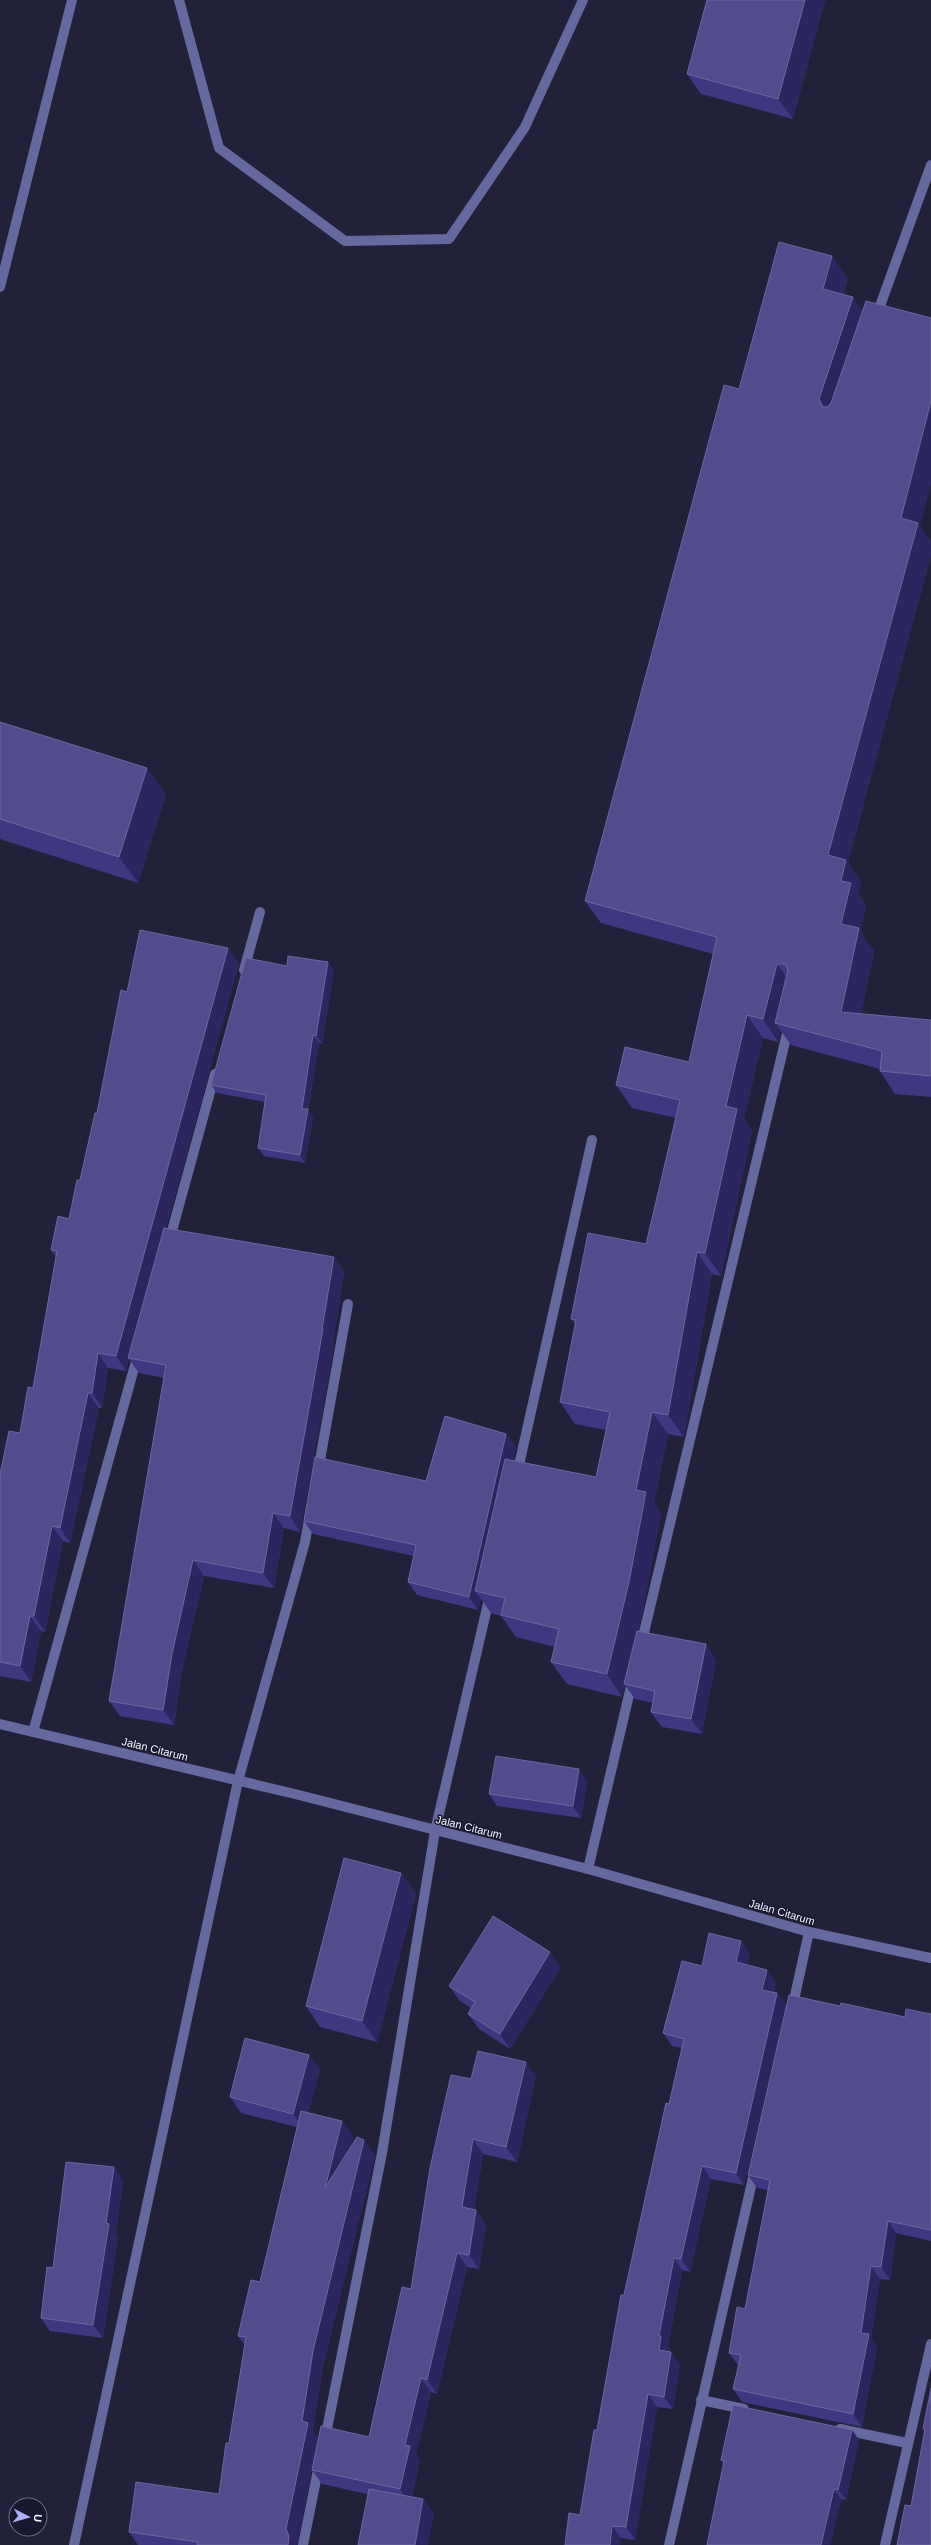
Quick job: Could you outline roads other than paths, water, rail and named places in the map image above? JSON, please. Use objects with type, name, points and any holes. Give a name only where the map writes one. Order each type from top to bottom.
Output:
[{"type":"street","points":[[0,286],[72,0]]},
{"type":"street","points":[[179,0],[219,148],[345,241],[449,240],[525,128],[583,0]]},
{"type":"street","points":[[874,325],[931,165]]},
{"type":"street","points":[[241,981],[260,912]]},
{"type":"street","points":[[588,1869],[791,1015]]},
{"type":"street","points":[[167,1249],[218,1065]]},
{"type":"street","points":[[516,1481],[592,1140]]},
{"type":"street","points":[[316,1480],[348,1304]]},
{"type":"street","points":[[33,1732],[142,1341]]},
{"type":"street","points":[[74,2545],[238,1781],[305,1542],[312,1503]]},
{"type":"street","points":[[303,2545],[382,2153],[436,1831],[493,1582]]},
{"type":"street","name":"Jalan Citarum","points":[[0,1724],[295,1794],[588,1869],[809,1932],[931,1958]]},
{"type":"street","points":[[790,2017],[809,1932]]},
{"type":"street","points":[[669,2545],[758,2155]]},
{"type":"street","points":[[885,2545],[907,2443],[931,2344]]},
{"type":"street","points":[[701,2400],[754,2411]]},
{"type":"street","points":[[831,2427],[907,2443]]}]
